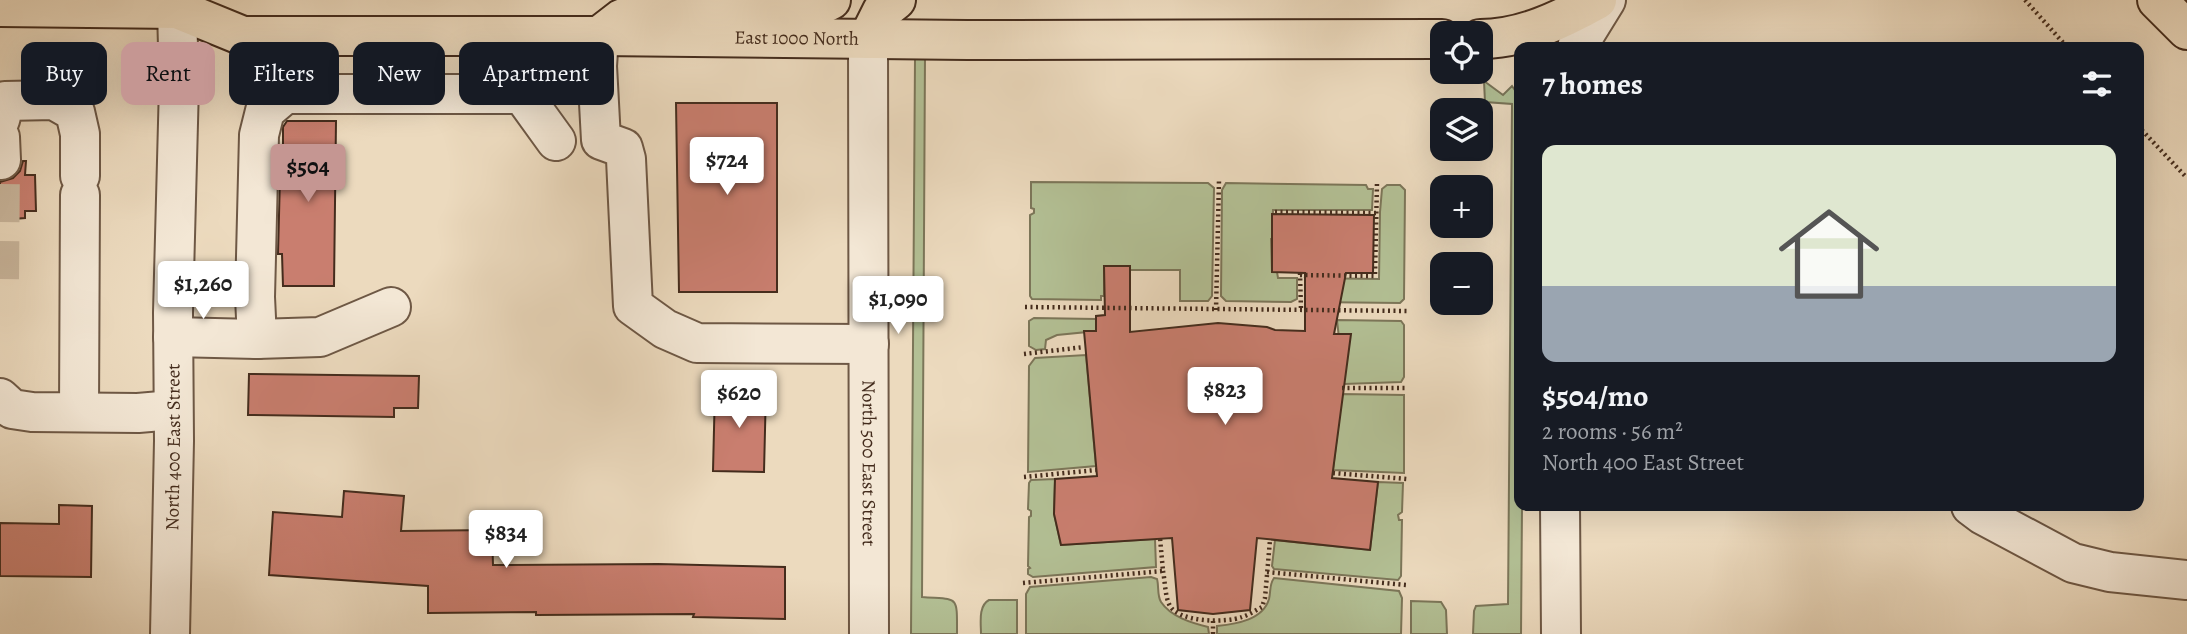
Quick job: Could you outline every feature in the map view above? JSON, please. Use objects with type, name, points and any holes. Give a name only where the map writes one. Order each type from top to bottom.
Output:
[{"type":"main road","points":[[599,36],[621,19],[650,7],[799,5],[831,0]]},
{"type":"main road","points":[[868,39],[882,11],[896,0]]},
{"type":"main road","points":[[1500,43],[1559,21],[1597,0]]},
{"type":"main road","points":[[2157,0],[2187,30]]},
{"type":"main road","points":[[0,6],[181,2]]},
{"type":"main road","name":"East 1000 North","points":[[181,2],[243,36],[1430,38]]},
{"type":"street","points":[[1580,42],[1606,0]]},
{"type":"street","name":"North 400 East Street","points":[[170,634],[173,337],[181,2]]},
{"type":"street","points":[[599,36],[597,66],[601,141],[623,148],[626,159],[633,306],[665,329],[697,343],[869,344]]},
{"type":"street","name":"North 500 East Street","points":[[868,39],[869,634]]},
{"type":"street","points":[[1,124],[54,100],[75,112],[80,134],[79,412]]},
{"type":"street","points":[[257,339],[255,297],[258,135],[265,111],[508,110],[546,127]]},
{"type":"street","points":[[173,337],[320,337],[391,307]]},
{"type":"street","points":[[0,398],[12,409],[32,412],[138,413],[173,410]]},
{"type":"street","points":[[1560,511],[1561,634]]},
{"type":"street","points":[[1977,511],[2073,563],[2110,572],[2187,580]]},
{"type":"path","points":[[2025,0],[2063,42]]},
{"type":"path","points":[[2144,132],[2187,178]]},
{"type":"path","points":[[1216,310],[1219,180]]},
{"type":"path","points":[[1301,310],[1300,274],[1375,276],[1377,182]]},
{"type":"path","points":[[1275,212],[1376,213]]},
{"type":"path","points":[[1025,307],[1409,311]]},
{"type":"path","points":[[1024,354],[1084,347]]},
{"type":"path","points":[[1342,388],[1408,388]]},
{"type":"path","points":[[1024,477],[1096,470]]},
{"type":"path","points":[[1333,473],[1407,479]]},
{"type":"path","points":[[1160,538],[1169,605],[1173,610],[1191,618],[1213,621],[1242,618],[1262,607],[1270,540]]},
{"type":"path","points":[[1023,583],[1163,571]]},
{"type":"path","points":[[1267,572],[1406,585]]},
{"type":"path","points":[[1213,621],[1213,634]]},
{"type":"green space","points":[[925,55],[922,597],[943,598],[953,602],[957,612],[957,634],[911,634],[915,59]]},
{"type":"green space","points":[[1484,84],[1503,95],[1512,86],[1514,89],[1514,511],[1522,511],[1521,634],[1473,634],[1476,606],[1508,604],[1512,104],[1493,103],[1493,98],[1485,98]]},
{"type":"green space","points":[[1031,182],[1208,183],[1214,188],[1212,296],[1208,301],[1180,301],[1180,270],[1130,270],[1129,266],[1104,266],[1104,296],[1101,296],[1101,300],[1032,299],[1030,215],[1034,213],[1034,209],[1031,208]]},
{"type":"green space","points":[[1226,183],[1366,185],[1368,189],[1373,189],[1372,210],[1273,210],[1272,272],[1277,272],[1278,278],[1297,278],[1297,299],[1291,302],[1226,301],[1221,296],[1222,190]]},
{"type":"green space","points":[[1387,185],[1400,185],[1405,190],[1404,299],[1400,303],[1311,302],[1305,278],[1379,279],[1380,212],[1382,189]]},
{"type":"green space","points":[[1034,318],[1096,319],[1097,331],[1057,335],[1046,340],[1045,349],[1036,350],[1029,346],[1029,321]]},
{"type":"green space","points":[[1337,320],[1401,321],[1404,325],[1404,377],[1401,382],[1344,384]]},
{"type":"green space","points":[[1086,355],[1096,466],[1028,472],[1029,366],[1035,358]]},
{"type":"green space","points":[[1342,394],[1404,395],[1404,473],[1333,470]]},
{"type":"green space","points":[[1055,479],[1054,514],[1061,545],[1155,539],[1156,567],[1033,577],[1028,574],[1031,516],[1028,509],[1029,483],[1031,480]]},
{"type":"green space","points":[[1378,482],[1403,483],[1402,512],[1398,515],[1399,520],[1402,520],[1401,576],[1398,580],[1274,569],[1272,566],[1275,540],[1370,550]]},
{"type":"green space","points":[[1151,577],[1157,579],[1159,597],[1170,612],[1182,619],[1208,627],[1209,634],[1026,634],[1026,594],[1030,587]]},
{"type":"green space","points":[[1274,578],[1399,591],[1402,598],[1401,634],[1217,634],[1217,626],[1248,620],[1261,612],[1269,599]]},
{"type":"green space","points":[[989,600],[1017,600],[1017,634],[981,634],[982,610]]},
{"type":"green space","points":[[1411,601],[1441,602],[1446,610],[1447,634],[1411,634]]},
{"type":"building","points":[[676,103],[777,103],[777,292],[679,292]]},
{"type":"building","points":[[287,121],[336,121],[334,286],[283,286],[282,254],[278,254],[283,127]]},
{"type":"building","points":[[23,161],[26,161],[25,175],[35,175],[36,211],[25,211],[25,218],[0,220],[0,182],[13,178],[20,171]]},
{"type":"building","points":[[1272,214],[1374,215],[1373,273],[1346,273],[1334,334],[1351,334],[1332,478],[1378,482],[1370,550],[1257,538],[1250,610],[1213,614],[1178,610],[1172,538],[1061,545],[1054,514],[1055,479],[1097,476],[1084,331],[1096,331],[1096,316],[1105,315],[1104,266],[1130,266],[1130,332],[1218,323],[1305,331],[1305,273],[1272,272]]},
{"type":"building","points":[[249,374],[419,376],[418,408],[394,408],[394,417],[248,415]]},
{"type":"building","points":[[715,388],[766,389],[764,472],[713,471]]},
{"type":"building","points":[[344,491],[404,496],[401,531],[492,530],[493,565],[658,564],[785,567],[785,619],[693,617],[694,614],[428,613],[428,586],[269,575],[273,512],[342,517]]},
{"type":"building","points":[[59,505],[92,506],[91,577],[0,576],[0,523],[59,524]]},
{"type":"tunnel","points":[[0,279],[1,160]]}]
